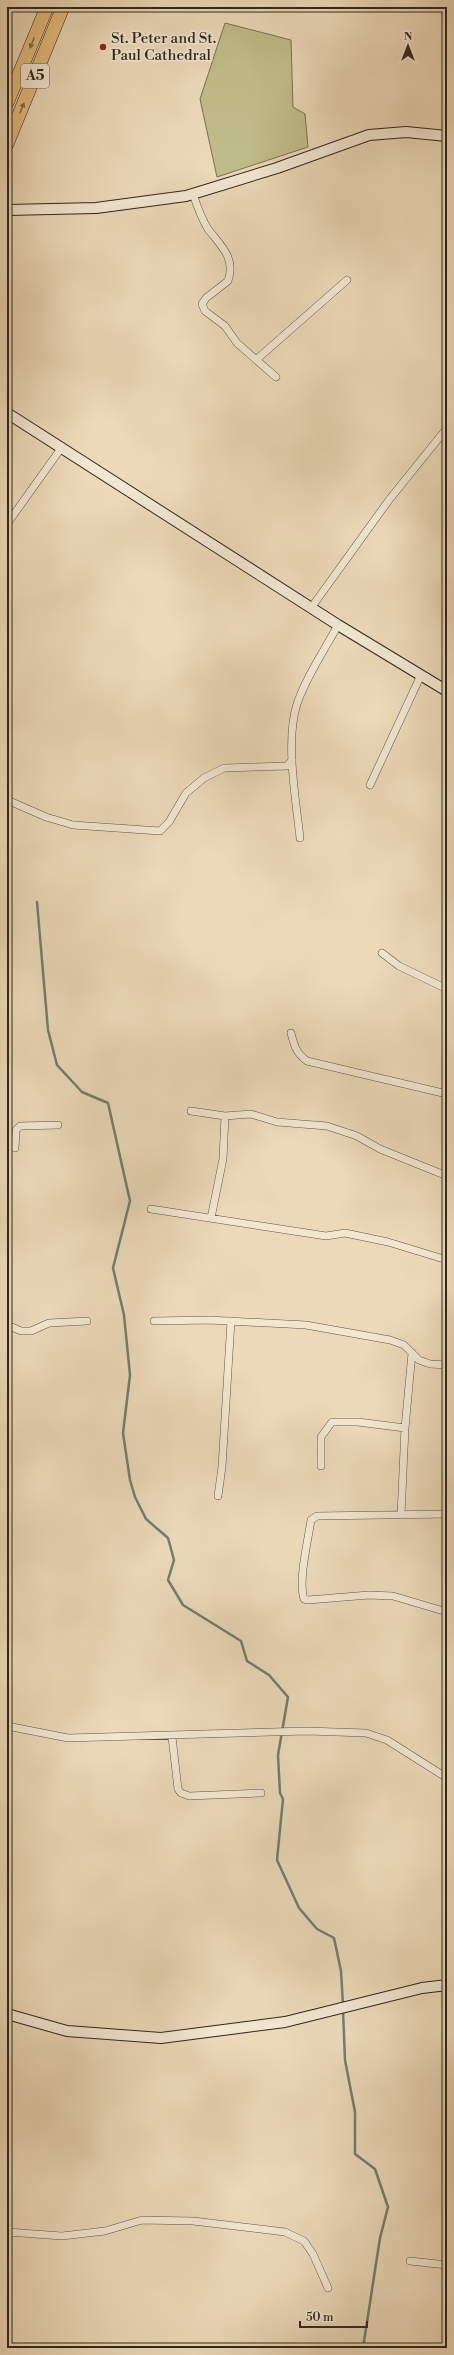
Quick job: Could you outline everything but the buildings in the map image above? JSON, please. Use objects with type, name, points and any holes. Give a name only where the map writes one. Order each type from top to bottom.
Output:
[{"type":"highway","name":"A5","points":[[7,103],[47,7]]},
{"type":"highway","name":"A5","points":[[7,144],[63,7]]},
{"type":"street","points":[[7,210],[96,208],[193,194],[277,168],[369,136],[406,132],[447,136]]},
{"type":"street","points":[[193,194],[200,215],[226,252],[231,263],[228,281],[202,304],[205,311],[225,326],[237,342],[276,377]]},
{"type":"street","points":[[257,360],[347,280]]},
{"type":"street","points":[[7,413],[311,608],[447,691]]},
{"type":"street","points":[[311,608],[389,500],[447,428]]},
{"type":"street","points":[[7,524],[62,447]]},
{"type":"street","points":[[300,838],[292,760],[294,717],[297,704],[338,625]]},
{"type":"street","points":[[370,785],[421,675]]},
{"type":"street","points":[[7,800],[46,817],[73,825],[160,831],[169,822],[186,793],[204,778],[224,768],[287,766],[292,760]]},
{"type":"street","points":[[382,953],[399,966],[447,989]]},
{"type":"street","points":[[291,1033],[294,1046],[299,1055],[307,1061],[447,1094]]},
{"type":"street","points":[[191,1111],[225,1116],[251,1114],[277,1122],[328,1126],[357,1136],[380,1149],[447,1176]]},
{"type":"street","points":[[211,1218],[223,1159],[225,1116]]},
{"type":"street","points":[[7,1148],[15,1148],[16,1130],[20,1126],[58,1125]]},
{"type":"street","points":[[151,1209],[326,1236],[336,1236],[345,1233],[388,1242],[447,1260]]},
{"type":"street","points":[[7,1325],[21,1331],[31,1331],[49,1323],[87,1321]]},
{"type":"street","points":[[154,1321],[231,1321],[313,1326],[390,1340],[404,1345],[419,1360],[430,1364],[447,1365]]},
{"type":"street","points":[[218,1496],[222,1467],[231,1321]]},
{"type":"street","points":[[401,1515],[405,1428],[412,1353]]},
{"type":"street","points":[[321,1466],[321,1437],[332,1422],[358,1422],[405,1428]]},
{"type":"street","points":[[447,1514],[317,1516],[311,1520],[303,1575],[304,1599],[308,1600],[369,1595],[393,1596],[447,1612]]},
{"type":"street","points":[[7,1726],[68,1738],[172,1737],[307,1731],[355,1732],[376,1735],[397,1746],[446,1777],[447,1769]]},
{"type":"street","points":[[172,1737],[178,1789],[181,1793],[189,1796],[261,1793]]},
{"type":"street","points":[[7,2014],[67,2031],[160,2038],[285,2022],[333,2012],[422,1988],[447,1985]]},
{"type":"street","points":[[7,2232],[62,2236],[105,2231],[142,2220],[193,2221],[285,2232],[304,2241],[313,2254],[328,2288]]},
{"type":"street","points":[[410,2261],[447,2265]]},
{"type":"shaded area","points":[[225,23],[291,40],[293,107],[305,114],[308,147],[217,177],[200,99]]},
{"type":"waterway","points":[[37,902],[48,1030],[57,1065],[82,1092],[108,1103],[130,1201],[113,1268],[124,1315],[130,1375],[123,1433],[130,1480],[135,1497],[146,1519],[168,1538],[174,1560],[168,1580],[183,1605],[241,1641],[247,1661],[269,1675],[288,1697],[278,1755],[280,1793],[283,1799],[277,1860],[299,1908],[317,1929],[334,1938],[341,1971],[343,2005]]},
{"type":"waterway","points":[[343,2010],[345,2060],[355,2112],[355,2154],[375,2169],[388,2207],[380,2238],[363,2348]]},
{"type":"place","name":"St. Peter and St. Paul Cathedral","points":[[103,47]]}]
